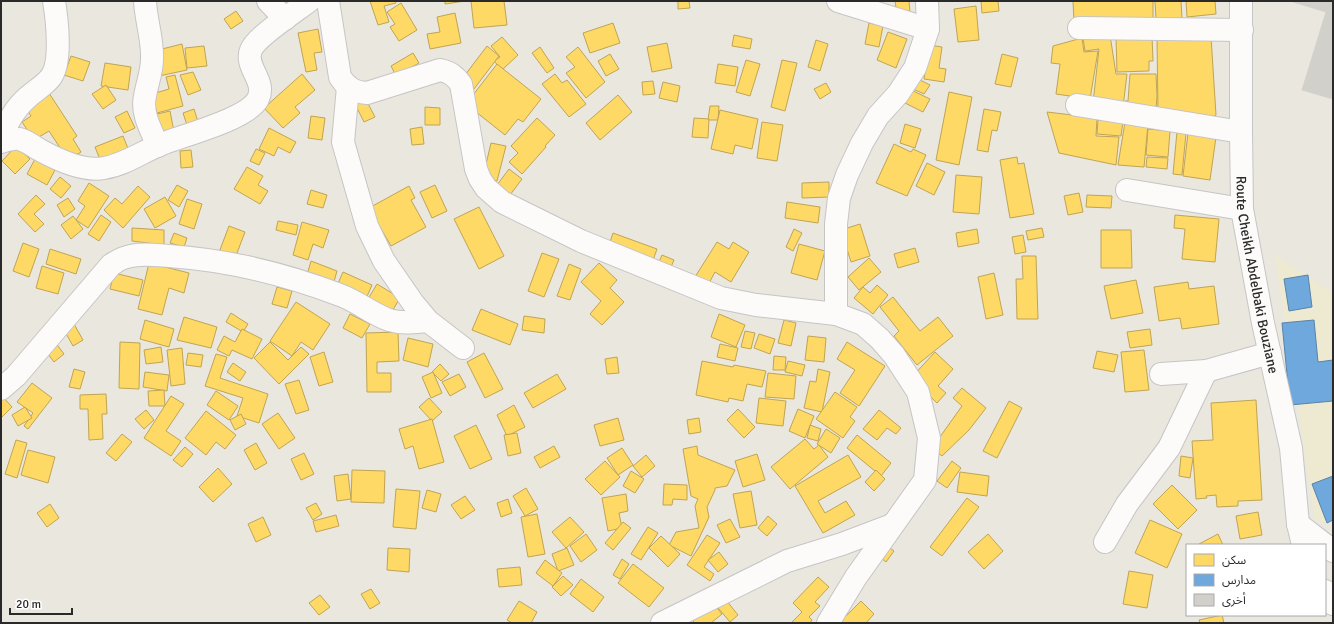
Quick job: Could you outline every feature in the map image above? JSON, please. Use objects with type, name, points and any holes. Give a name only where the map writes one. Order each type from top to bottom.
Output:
[{"type":"street","points":[[1,138],[10,118],[18,107],[47,82],[56,68],[57,25],[54,1]]},
{"type":"street","points":[[145,1],[152,60],[144,97],[144,107],[146,118],[158,146]]},
{"type":"street","points":[[268,1],[285,19]]},
{"type":"street","points":[[1,142],[10,139],[19,139],[52,156],[81,167],[102,169],[134,158],[158,146],[220,123],[252,106],[258,99],[260,92],[259,83],[250,62],[250,51],[264,34],[308,1]]},
{"type":"street","points":[[328,1],[340,77],[348,87],[358,93],[367,93],[440,70],[449,72],[456,77],[461,84],[478,174],[486,188],[502,202],[581,241],[721,298],[756,305],[836,314],[863,324],[880,339],[894,355],[918,392],[929,438],[925,480],[856,578],[828,623]]},
{"type":"street","points":[[838,1],[928,29]]},
{"type":"street","points":[[836,314],[836,224],[842,186],[862,144],[878,116],[898,94],[915,68],[928,29],[926,1]]},
{"type":"street","name":"Route Cheikh Abdelbaki Bouziane","points":[[1242,1],[1242,209],[1263,323],[1291,448],[1298,524],[1303,544]]},
{"type":"street","points":[[1079,28],[1242,30]]},
{"type":"street","points":[[348,87],[343,142],[367,226],[384,261],[413,303],[428,321],[463,348]]},
{"type":"street","points":[[1077,105],[1241,132]]},
{"type":"street","points":[[1127,190],[1242,209]]},
{"type":"street","points":[[1,389],[16,376],[111,265],[127,256],[149,255],[194,258],[252,267],[295,278],[342,295],[388,319],[409,322],[428,321]]},
{"type":"street","points":[[1161,374],[1206,371],[1270,353]]},
{"type":"street","points":[[1105,542],[1127,504],[1169,448],[1206,371]]},
{"type":"street","points":[[1298,524],[1324,544]]},
{"type":"street","points":[[662,623],[787,561],[842,544],[892,525]]},
{"type":"street","points":[[1326,593],[1333,604]]},
{"type":"shaded area","points":[[1275,255],[1333,293],[1333,524],[1315,520]]},
{"type":"building: سكن","points":[[370,1],[395,1],[396,3],[384,6],[389,22],[378,25]]},
{"type":"building: سكن","points":[[445,1],[465,1],[445,4]]},
{"type":"building: سكن","points":[[471,1],[504,1],[507,25],[474,28]]},
{"type":"building: سكن","points":[[678,1],[689,1],[690,8],[678,9]]},
{"type":"building: سكن","points":[[895,1],[909,1],[910,12],[897,14]]},
{"type":"building: سكن","points":[[981,1],[998,1],[999,11],[982,13]]},
{"type":"building: سكن","points":[[1073,1],[1153,1],[1153,19],[1074,22]]},
{"type":"building: سكن","points":[[1155,1],[1181,1],[1182,18],[1156,19]]},
{"type":"building: سكن","points":[[1186,1],[1215,1],[1216,14],[1187,17]]},
{"type":"building: سكن","points":[[401,3],[417,30],[399,41],[390,27],[395,24],[387,12]]},
{"type":"building: سكن","points":[[976,6],[979,40],[958,42],[954,9]]},
{"type":"building: سكن","points":[[236,11],[243,21],[231,29],[224,19]]},
{"type":"building: سكن","points":[[455,13],[461,43],[430,49],[427,34],[440,32],[437,17]]},
{"type":"building: سكن","points":[[613,23],[620,43],[590,53],[583,33]]},
{"type":"building: سكن","points":[[869,23],[883,26],[879,47],[865,44]]},
{"type":"building: سكن","points":[[318,29],[322,52],[314,53],[317,70],[306,72],[298,33]]},
{"type":"building: سكن","points":[[888,32],[907,39],[896,68],[877,60]]},
{"type":"building: سكن","points":[[734,35],[752,39],[750,49],[732,46]]},
{"type":"building: سكن","points":[[1110,35],[1116,74],[1127,74],[1123,107],[1093,103],[1099,49],[1085,51],[1083,38]]},
{"type":"building: سكن","points":[[1152,36],[1153,61],[1149,61],[1149,71],[1117,72],[1116,38]]},
{"type":"building: سكن","points":[[502,37],[518,55],[502,70],[494,61],[500,57],[491,46]]},
{"type":"building: سكن","points":[[1211,37],[1216,115],[1208,120],[1158,112],[1157,38]]},
{"type":"building: سكن","points":[[1082,38],[1084,52],[1098,51],[1090,99],[1056,94],[1060,64],[1051,63],[1053,46]]},
{"type":"building: سكن","points":[[816,40],[828,44],[820,71],[808,67]]},
{"type":"building: سكن","points":[[667,43],[672,68],[652,72],[647,47]]},
{"type":"building: سكن","points":[[182,44],[187,70],[159,76],[154,51]]},
{"type":"building: سكن","points":[[929,45],[942,47],[939,68],[946,69],[944,82],[924,79]]},
{"type":"building: سكن","points":[[204,46],[207,66],[187,68],[185,48]]},
{"type":"building: سكن","points":[[487,46],[499,56],[474,89],[462,79]]},
{"type":"building: سكن","points":[[540,47],[554,68],[547,73],[532,53]]},
{"type":"building: سكن","points":[[578,47],[605,82],[586,98],[566,73],[575,67],[566,57]]},
{"type":"building: سكن","points":[[413,53],[419,63],[396,76],[391,66]]},
{"type":"building: سكن","points":[[610,54],[619,69],[606,76],[598,61]]},
{"type":"building: سكن","points":[[1002,54],[1018,58],[1011,87],[995,84]]},
{"type":"building: سكن","points":[[71,56],[90,62],[83,81],[64,75]]},
{"type":"building: سكن","points":[[746,60],[760,64],[750,96],[736,92]]},
{"type":"building: سكن","points":[[782,60],[797,63],[785,111],[771,107]]},
{"type":"building: سكن","points":[[105,63],[131,67],[128,90],[101,86]]},
{"type":"building: سكن","points":[[497,64],[541,99],[523,122],[518,119],[505,135],[466,104]]},
{"type":"building: سكن","points":[[718,64],[738,67],[735,86],[715,83]]},
{"type":"building: سكن","points":[[193,72],[201,90],[188,95],[180,75]]},
{"type":"building: سكن","points":[[302,74],[315,90],[295,107],[300,113],[283,128],[264,108]]},
{"type":"building: سكن","points":[[555,74],[562,83],[567,80],[586,104],[569,117],[542,84]]},
{"type":"building: سكن","points":[[1130,74],[1156,74],[1156,109],[1125,107],[1125,101],[1128,101]]},
{"type":"building: سكن","points":[[175,75],[183,106],[157,113],[152,94],[169,89],[166,77]]},
{"type":"building: سكن","points":[[920,80],[930,85],[924,94],[913,89]]},
{"type":"building: سكن","points":[[653,81],[655,94],[643,95],[642,82]]},
{"type":"building: سكن","points":[[663,82],[680,86],[677,102],[659,98]]},
{"type":"building: سكن","points":[[826,83],[831,92],[820,99],[814,89]]},
{"type":"building: سكن","points":[[106,85],[116,100],[103,109],[92,94]]},
{"type":"building: سكن","points":[[909,89],[930,99],[923,112],[903,102]]},
{"type":"building: سكن","points":[[47,90],[77,136],[73,139],[81,152],[68,160],[49,131],[34,140],[22,122],[31,116],[24,105]]},
{"type":"building: سكن","points":[[949,92],[972,97],[959,165],[936,160]]},
{"type":"building: سكن","points":[[618,95],[632,112],[600,140],[586,123]]},
{"type":"building: سكن","points":[[364,96],[375,117],[364,122],[354,102]]},
{"type":"building: سكن","points":[[710,106],[719,106],[718,120],[708,120]]},
{"type":"building: سكن","points":[[425,107],[440,108],[440,125],[425,125]]},
{"type":"building: سكن","points":[[194,109],[199,125],[188,128],[183,113]]},
{"type":"building: سكن","points":[[984,109],[1001,112],[997,131],[992,130],[988,152],[977,150]]},
{"type":"building: سكن","points":[[720,110],[758,119],[752,149],[735,145],[733,154],[711,149]]},
{"type":"building: سكن","points":[[127,111],[135,128],[124,133],[115,117]]},
{"type":"building: سكن","points":[[170,111],[175,137],[158,140],[153,115]]},
{"type":"building: سكن","points":[[1047,112],[1097,118],[1096,136],[1119,137],[1116,165],[1059,153]]},
{"type":"building: سكن","points":[[311,116],[325,118],[322,140],[308,138]]},
{"type":"building: سكن","points":[[537,118],[555,135],[522,174],[509,162],[518,153],[511,146]]},
{"type":"building: سكن","points":[[694,118],[709,119],[708,138],[692,137]]},
{"type":"building: سكن","points":[[1098,120],[1123,121],[1121,136],[1097,134]]},
{"type":"building: سكن","points":[[762,122],[783,125],[777,161],[757,158]]},
{"type":"building: سكن","points":[[1125,122],[1148,124],[1144,167],[1118,165]]},
{"type":"building: سكن","points":[[905,124],[921,129],[915,148],[900,143]]},
{"type":"building: سكن","points":[[422,127],[424,144],[412,145],[410,129]]},
{"type":"building: سكن","points":[[269,128],[296,142],[290,153],[278,147],[274,156],[259,149]]},
{"type":"building: سكن","points":[[1148,129],[1170,131],[1168,157],[1146,155]]},
{"type":"building: سكن","points":[[1177,132],[1186,133],[1182,175],[1173,174]]},
{"type":"building: سكن","points":[[1188,133],[1216,137],[1210,180],[1183,176]]},
{"type":"building: سكن","points":[[123,136],[129,151],[101,162],[95,147]]},
{"type":"building: سكن","points":[[491,143],[506,146],[497,181],[483,177]]},
{"type":"building: سكن","points":[[894,144],[911,152],[913,149],[926,155],[907,196],[876,183]]},
{"type":"building: سكن","points":[[16,146],[30,159],[15,174],[2,161]]},
{"type":"building: سكن","points":[[256,149],[265,153],[259,165],[250,161]]},
{"type":"building: سكن","points":[[191,150],[193,167],[181,168],[180,151]]},
{"type":"building: سكن","points":[[1017,157],[1018,164],[1024,163],[1034,214],[1010,218],[1000,160]]},
{"type":"building: سكن","points":[[1147,157],[1168,158],[1167,169],[1146,167]]},
{"type":"building: سكن","points":[[35,159],[55,170],[47,185],[27,174]]},
{"type":"building: سكن","points":[[927,163],[945,172],[934,195],[916,186]]},
{"type":"building: سكن","points":[[247,167],[263,176],[258,185],[268,191],[260,204],[234,189]]},
{"type":"building: سكن","points":[[509,169],[522,179],[510,195],[497,185]]},
{"type":"building: سكن","points":[[956,175],[982,177],[979,214],[953,212]]},
{"type":"building: سكن","points":[[60,177],[71,186],[61,198],[50,189]]},
{"type":"building: سكن","points":[[829,182],[829,197],[802,198],[802,183]]},
{"type":"building: سكن","points":[[89,183],[109,196],[88,228],[76,220],[85,206],[78,201]]},
{"type":"building: سكن","points":[[177,185],[188,191],[179,207],[168,200]]},
{"type":"building: سكن","points":[[435,185],[447,211],[432,218],[420,192]]},
{"type":"building: سكن","points":[[138,186],[150,197],[123,228],[104,210],[115,198],[122,204]]},
{"type":"building: سكن","points":[[409,186],[415,198],[411,200],[426,227],[391,246],[369,208]]},
{"type":"building: سكن","points":[[311,190],[327,195],[323,208],[307,204]]},
{"type":"building: سكن","points":[[1079,193],[1083,212],[1068,215],[1064,196]]},
{"type":"building: سكن","points":[[36,195],[45,204],[34,214],[44,224],[35,232],[18,214]]},
{"type":"building: سكن","points":[[1087,195],[1112,196],[1111,208],[1086,207]]},
{"type":"building: سكن","points":[[165,197],[176,216],[155,228],[144,209]]},
{"type":"building: سكن","points":[[68,198],[75,209],[64,217],[57,205]]},
{"type":"building: سكن","points":[[187,199],[202,204],[194,229],[179,224]]},
{"type":"building: سكن","points":[[787,202],[820,207],[818,223],[785,218]]},
{"type":"building: سكن","points":[[479,207],[504,256],[479,269],[454,219]]},
{"type":"building: سكن","points":[[101,215],[111,222],[99,241],[88,234]]},
{"type":"building: سكن","points":[[1175,215],[1219,219],[1215,262],[1182,259],[1185,229],[1174,228]]},
{"type":"building: سكن","points":[[73,216],[83,229],[71,239],[61,225]]},
{"type":"building: سكن","points":[[278,221],[298,225],[296,235],[276,230]]},
{"type":"building: سكن","points":[[302,222],[329,230],[323,248],[313,244],[308,260],[293,255]]},
{"type":"building: سكن","points":[[860,224],[870,256],[851,262],[841,230]]},
{"type":"building: سكن","points":[[229,226],[245,232],[234,261],[218,255]]},
{"type":"building: سكن","points":[[132,228],[164,230],[164,245],[132,241]]},
{"type":"building: سكن","points":[[1042,228],[1044,237],[1028,240],[1026,231]]},
{"type":"building: سكن","points":[[794,229],[802,233],[793,251],[786,247]]},
{"type":"building: سكن","points":[[977,229],[979,243],[958,247],[956,233]]},
{"type":"building: سكن","points":[[1101,230],[1131,230],[1132,268],[1101,268]]},
{"type":"building: سكن","points":[[174,233],[187,238],[184,247],[170,243]]},
{"type":"building: سكن","points":[[613,233],[657,249],[652,263],[608,248]]},
{"type":"building: سكن","points":[[1023,235],[1026,252],[1015,254],[1012,237]]},
{"type":"building: سكن","points":[[717,242],[729,249],[733,242],[749,252],[731,282],[715,272],[708,285],[695,277]]},
{"type":"building: سكن","points":[[23,243],[39,249],[29,277],[13,271]]},
{"type":"building: سكن","points":[[799,244],[825,251],[817,280],[791,273]]},
{"type":"building: سكن","points":[[915,248],[919,262],[898,268],[894,254]]},
{"type":"building: سكن","points":[[50,249],[81,259],[76,274],[46,264]]},
{"type":"building: سكن","points":[[542,253],[559,259],[544,297],[528,291]]},
{"type":"building: سكن","points":[[662,255],[674,260],[668,274],[656,269]]},
{"type":"building: سكن","points":[[1022,256],[1036,256],[1038,319],[1017,319],[1016,279],[1023,279]]},
{"type":"building: سكن","points":[[869,258],[881,272],[859,290],[848,277]]},
{"type":"building: سكن","points":[[311,261],[337,271],[333,285],[307,275]]},
{"type":"building: سكن","points":[[149,263],[189,273],[184,293],[169,288],[162,315],[138,309]]},
{"type":"building: سكن","points":[[599,263],[617,280],[610,288],[624,302],[602,325],[590,314],[601,301],[581,282]]},
{"type":"building: سكن","points":[[569,264],[581,269],[570,300],[557,296]]},
{"type":"building: سكن","points":[[42,266],[64,273],[58,294],[36,288]]},
{"type":"building: سكن","points":[[343,272],[372,285],[365,301],[336,288]]},
{"type":"building: سكن","points":[[114,273],[143,280],[139,296],[110,289]]},
{"type":"building: سكن","points":[[994,273],[1003,315],[986,319],[978,277]]},
{"type":"building: سكن","points":[[1136,280],[1143,313],[1111,319],[1104,286]]},
{"type":"building: سكن","points":[[1188,282],[1189,289],[1214,286],[1219,324],[1182,329],[1180,318],[1159,321],[1154,287]]},
{"type":"building: سكن","points":[[377,284],[400,298],[391,313],[368,299]]},
{"type":"building: سكن","points":[[877,285],[888,295],[873,314],[854,298],[863,287],[870,293]]},
{"type":"building: سكن","points":[[277,287],[292,291],[287,308],[272,304]]},
{"type":"building: سكن","points":[[893,297],[920,331],[938,317],[953,336],[917,365],[894,336],[899,331],[880,307]]},
{"type":"building: سكن","points":[[296,302],[330,324],[313,350],[301,342],[292,356],[270,341]]},
{"type":"building: سكن","points":[[481,309],[518,324],[510,345],[472,330]]},
{"type":"building: سكن","points":[[231,313],[248,324],[243,332],[226,322]]},
{"type":"building: سكن","points":[[350,314],[370,324],[362,338],[343,328]]},
{"type":"building: سكن","points":[[719,314],[745,325],[736,347],[711,337]]},
{"type":"building: سكن","points":[[524,316],[545,319],[544,333],[522,330]]},
{"type":"building: سكن","points":[[184,317],[217,327],[211,348],[177,340]]},
{"type":"building: سكن","points":[[145,320],[174,329],[169,347],[140,339]]},
{"type":"building: سكن","points":[[784,320],[796,323],[791,346],[778,343]]},
{"type":"building: سكن","points":[[74,324],[83,340],[73,346],[64,330]]},
{"type":"building: سكن","points":[[242,329],[262,339],[252,359],[232,350],[229,356],[217,350],[224,336],[235,342]]},
{"type":"building: سكن","points":[[1150,329],[1152,345],[1130,348],[1127,332]]},
{"type":"building: سكن","points":[[745,331],[755,333],[751,349],[741,347]]},
{"type":"building: سكن","points":[[398,332],[399,361],[377,362],[377,373],[391,373],[391,392],[367,392],[366,333]]},
{"type":"building: سكن","points":[[759,334],[775,339],[770,354],[754,348]]},
{"type":"building: سكن","points":[[808,336],[826,338],[824,362],[805,360]]},
{"type":"building: سكن","points":[[408,338],[433,344],[428,367],[403,360]]},
{"type":"building: سكن","points":[[55,342],[64,354],[54,362],[45,350]]},
{"type":"building: سكن","points":[[120,342],[140,343],[139,389],[119,388]]},
{"type":"building: سكن","points":[[270,342],[288,360],[301,347],[309,354],[279,384],[254,358]]},
{"type":"building: سكن","points":[[847,342],[885,366],[859,406],[840,393],[855,370],[837,359]]},
{"type":"building: سكن","points":[[720,344],[738,348],[735,361],[717,357]]},
{"type":"building: سكن","points":[[161,347],[163,362],[146,364],[144,350]]},
{"type":"building: سكن","points":[[182,348],[185,384],[171,386],[167,350]]},
{"type":"building: سكن","points":[[1144,350],[1149,390],[1125,392],[1121,352]]},
{"type":"building: سكن","points":[[1097,351],[1118,355],[1114,372],[1093,368]]},
{"type":"building: سكن","points":[[324,352],[333,382],[319,386],[310,357]]},
{"type":"building: سكن","points":[[935,352],[953,369],[938,386],[946,393],[937,403],[911,378]]},
{"type":"building: سكن","points":[[188,353],[203,355],[201,367],[186,365]]},
{"type":"building: سكن","points":[[484,353],[503,389],[485,398],[467,362]]},
{"type":"building: سكن","points":[[216,354],[227,357],[220,378],[268,394],[259,423],[237,416],[243,398],[205,386]]},
{"type":"building: سكن","points":[[774,356],[786,357],[785,370],[773,370]]},
{"type":"building: سكن","points":[[617,357],[619,373],[607,374],[605,359]]},
{"type":"building: سكن","points":[[702,361],[766,371],[762,387],[747,384],[743,401],[729,398],[728,402],[696,395]]},
{"type":"building: سكن","points":[[788,361],[805,365],[802,376],[785,372]]},
{"type":"building: سكن","points":[[233,363],[246,372],[240,381],[227,372]]},
{"type":"building: سكن","points":[[440,364],[449,374],[441,381],[432,372]]},
{"type":"building: سكن","points":[[74,369],[85,372],[80,389],[69,387]]},
{"type":"building: سكن","points":[[818,369],[830,372],[822,412],[804,408],[810,381],[816,382]]},
{"type":"building: سكن","points":[[145,372],[169,375],[167,391],[143,387]]},
{"type":"building: سكن","points":[[433,372],[442,393],[431,398],[422,377]]},
{"type":"building: سكن","points":[[768,373],[796,376],[794,399],[765,397]]},
{"type":"building: سكن","points":[[459,374],[466,387],[450,396],[442,382]]},
{"type":"building: سكن","points":[[557,374],[566,389],[533,408],[524,393]]},
{"type":"building: سكن","points":[[299,380],[309,410],[296,414],[285,384]]},
{"type":"building: سكن","points":[[32,383],[52,398],[28,429],[24,426],[33,413],[17,402]]},
{"type":"building: سكن","points":[[962,388],[986,408],[969,430],[942,456],[932,448],[962,406],[953,398]]},
{"type":"building: سكن","points":[[164,390],[165,406],[149,406],[148,391]]},
{"type":"building: سكن","points":[[216,391],[238,406],[229,420],[207,405]]},
{"type":"building: سكن","points":[[835,392],[857,407],[850,417],[855,421],[843,438],[816,419]]},
{"type":"building: سكن","points":[[106,394],[107,414],[102,414],[103,439],[89,440],[88,409],[80,409],[80,395]]},
{"type":"building: سكن","points":[[2,396],[12,407],[2,417],[1,398]]},
{"type":"building: سكن","points":[[171,396],[184,404],[166,431],[181,441],[171,456],[144,438]]},
{"type":"building: سكن","points":[[429,398],[442,412],[432,421],[419,407]]},
{"type":"building: سكن","points":[[759,398],[786,401],[783,426],[756,423]]},
{"type":"building: سكن","points":[[1256,400],[1262,500],[1238,501],[1238,506],[1217,507],[1216,495],[1196,499],[1192,441],[1213,440],[1211,403]]},
{"type":"building: سكن","points":[[1009,401],[1022,408],[997,458],[983,451]]},
{"type":"building: سكن","points":[[514,405],[525,427],[507,436],[497,415]]},
{"type":"building: سكن","points":[[25,407],[32,418],[18,426],[12,415]]},
{"type":"building: سكن","points":[[738,409],[755,427],[744,438],[727,420]]},
{"type":"building: سكن","points":[[798,409],[814,416],[805,438],[789,431]]},
{"type":"building: سكن","points":[[146,410],[154,420],[144,429],[135,419]]},
{"type":"building: سكن","points":[[879,410],[901,428],[896,434],[887,428],[877,440],[863,429]]},
{"type":"building: سكن","points":[[206,411],[236,435],[225,449],[216,442],[206,455],[185,438]]},
{"type":"building: سكن","points":[[278,413],[295,438],[279,449],[262,424]]},
{"type":"building: سكن","points":[[241,414],[246,424],[235,430],[230,420]]},
{"type":"building: سكن","points":[[618,418],[624,440],[600,446],[594,425]]},
{"type":"building: سكن","points":[[699,418],[701,432],[689,434],[687,420]]},
{"type":"building: سكن","points":[[432,419],[444,462],[419,469],[413,446],[405,449],[399,429]]},
{"type":"building: سكن","points":[[476,425],[492,459],[470,469],[454,436]]},
{"type":"building: سكن","points":[[810,425],[821,429],[818,441],[807,438]]},
{"type":"building: سكن","points":[[826,429],[840,438],[831,453],[817,444]]},
{"type":"building: سكن","points":[[517,433],[521,453],[508,456],[504,435]]},
{"type":"building: سكن","points":[[122,434],[132,442],[116,461],[106,453]]},
{"type":"building: سكن","points":[[857,435],[891,463],[881,476],[847,448]]},
{"type":"building: سكن","points":[[805,439],[814,449],[819,445],[828,457],[790,489],[771,467]]},
{"type":"building: سكن","points":[[16,440],[27,443],[17,478],[5,474]]},
{"type":"building: سكن","points":[[256,443],[267,463],[255,470],[244,450]]},
{"type":"building: سكن","points":[[554,446],[560,457],[540,468],[534,457]]},
{"type":"building: سكن","points":[[697,446],[698,455],[735,470],[727,486],[715,488],[707,507],[709,517],[691,556],[669,545],[676,532],[699,528],[695,506],[698,499],[691,496],[683,449]]},
{"type":"building: سكن","points":[[185,447],[193,454],[182,467],[173,460]]},
{"type":"building: سكن","points":[[622,448],[633,465],[618,475],[607,458]]},
{"type":"building: سكن","points":[[28,450],[55,457],[48,483],[21,475]]},
{"type":"building: سكن","points":[[304,453],[314,474],[301,480],[291,459]]},
{"type":"building: سكن","points":[[757,454],[765,480],[743,487],[735,461]]},
{"type":"building: سكن","points":[[646,455],[655,466],[642,477],[633,466]]},
{"type":"building: سكن","points":[[848,455],[861,477],[818,501],[825,513],[846,501],[855,515],[823,533],[795,486]]},
{"type":"building: سكن","points":[[1181,456],[1193,458],[1190,478],[1179,476]]},
{"type":"building: سكن","points":[[605,461],[620,477],[601,495],[585,479]]},
{"type":"building: سكن","points":[[952,461],[961,468],[947,488],[937,481]]},
{"type":"building: سكن","points":[[218,468],[232,484],[213,502],[199,487]]},
{"type":"building: سكن","points":[[352,470],[385,471],[384,503],[351,502]]},
{"type":"building: سكن","points":[[876,470],[885,479],[874,491],[865,482]]},
{"type":"building: سكن","points":[[631,471],[644,479],[635,493],[623,486]]},
{"type":"building: سكن","points":[[960,472],[989,476],[987,496],[957,492]]},
{"type":"building: سكن","points":[[348,474],[351,499],[337,501],[334,476]]},
{"type":"building: سكن","points":[[664,484],[687,485],[687,500],[673,499],[672,505],[663,505]]},
{"type":"building: سكن","points":[[1172,485],[1197,510],[1178,529],[1153,504]]},
{"type":"building: سكن","points":[[526,488],[538,509],[525,516],[513,496]]},
{"type":"building: سكن","points":[[396,489],[420,491],[416,529],[393,527]]},
{"type":"building: سكن","points":[[427,490],[441,494],[436,512],[422,508]]},
{"type":"building: سكن","points":[[751,491],[757,525],[740,528],[733,494]]},
{"type":"building: سكن","points":[[626,494],[628,511],[619,513],[622,528],[608,531],[602,498]]},
{"type":"building: سكن","points":[[465,496],[475,510],[461,519],[451,505]]},
{"type":"building: سكن","points":[[967,498],[979,507],[942,556],[930,547]]},
{"type":"building: سكن","points":[[508,499],[512,513],[501,517],[497,503]]},
{"type":"building: سكن","points":[[316,503],[322,514],[313,520],[306,508]]},
{"type":"building: سكن","points":[[50,504],[59,518],[47,527],[37,513]]},
{"type":"building: سكن","points":[[1258,512],[1262,535],[1240,539],[1236,516]]},
{"type":"building: سكن","points":[[537,514],[545,554],[528,557],[521,517]]},
{"type":"building: سكن","points":[[336,515],[339,526],[316,532],[313,521]]},
{"type":"building: سكن","points":[[768,516],[777,524],[767,536],[758,528]]},
{"type":"building: سكن","points":[[263,517],[271,535],[256,542],[248,524]]},
{"type":"building: سكن","points":[[570,517],[584,532],[566,548],[552,532]]},
{"type":"building: سكن","points":[[730,519],[740,537],[726,543],[717,525]]},
{"type":"building: سكن","points":[[1150,520],[1182,534],[1167,568],[1135,553]]},
{"type":"building: سكن","points":[[623,522],[631,528],[613,550],[605,543]]},
{"type":"building: سكن","points":[[648,527],[658,533],[641,560],[631,554]]},
{"type":"building: سكن","points":[[586,534],[597,550],[581,562],[570,546]]},
{"type":"building: سكن","points":[[988,534],[1003,551],[984,569],[968,552]]},
{"type":"building: سكن","points":[[1218,534],[1223,544],[1199,544]]},
{"type":"building: سكن","points":[[707,535],[720,543],[704,567],[714,574],[710,581],[687,565]]},
{"type":"building: سكن","points":[[661,536],[680,554],[668,567],[649,548]]},
{"type":"building: سكن","points":[[883,543],[894,551],[886,562],[875,553]]},
{"type":"building: سكن","points":[[388,548],[410,549],[409,572],[387,570]]},
{"type":"building: سكن","points":[[567,548],[574,565],[558,571],[552,554]]},
{"type":"building: سكن","points":[[719,552],[728,564],[718,572],[708,560]]},
{"type":"building: سكن","points":[[622,559],[629,564],[620,579],[613,575]]},
{"type":"building: سكن","points":[[545,560],[562,573],[553,586],[536,573]]},
{"type":"building: سكن","points":[[633,564],[664,588],[649,607],[618,583]]},
{"type":"building: سكن","points":[[520,567],[522,585],[499,587],[497,569]]},
{"type":"building: سكن","points":[[1129,571],[1153,575],[1147,608],[1123,604]]},
{"type":"building: سكن","points":[[563,576],[573,585],[561,596],[552,587]]},
{"type":"building: سكن","points":[[818,577],[829,587],[815,602],[820,606],[809,617],[812,620],[810,623],[791,623],[802,612],[793,603]]},
{"type":"building: سكن","points":[[581,579],[604,597],[593,612],[570,594]]},
{"type":"building: سكن","points":[[371,589],[380,603],[370,609],[361,594]]},
{"type":"building: سكن","points":[[320,595],[330,607],[319,615],[309,603]]},
{"type":"building: سكن","points":[[722,595],[738,615],[730,622],[713,602]]},
{"type":"building: سكن","points":[[519,601],[537,612],[531,623],[512,623],[507,620]]},
{"type":"building: سكن","points":[[861,601],[874,614],[866,623],[839,623]]},
{"type":"building: سكن","points":[[712,602],[722,614],[711,623],[695,623],[692,620]]},
{"type":"building: سكن","points":[[1222,616],[1224,623],[1200,623],[1199,620]]},
{"type":"building: مدارس","points":[[1308,275],[1312,307],[1289,311],[1284,279]]},
{"type":"building: مدارس","points":[[1314,320],[1318,362],[1333,360],[1333,401],[1290,405],[1282,323]]},
{"type":"building: مدارس","points":[[1333,476],[1333,520],[1327,523],[1312,484]]},
{"type":"building: أخرى","points":[[1290,1],[1333,1],[1333,99],[1302,90],[1326,12]]}]
